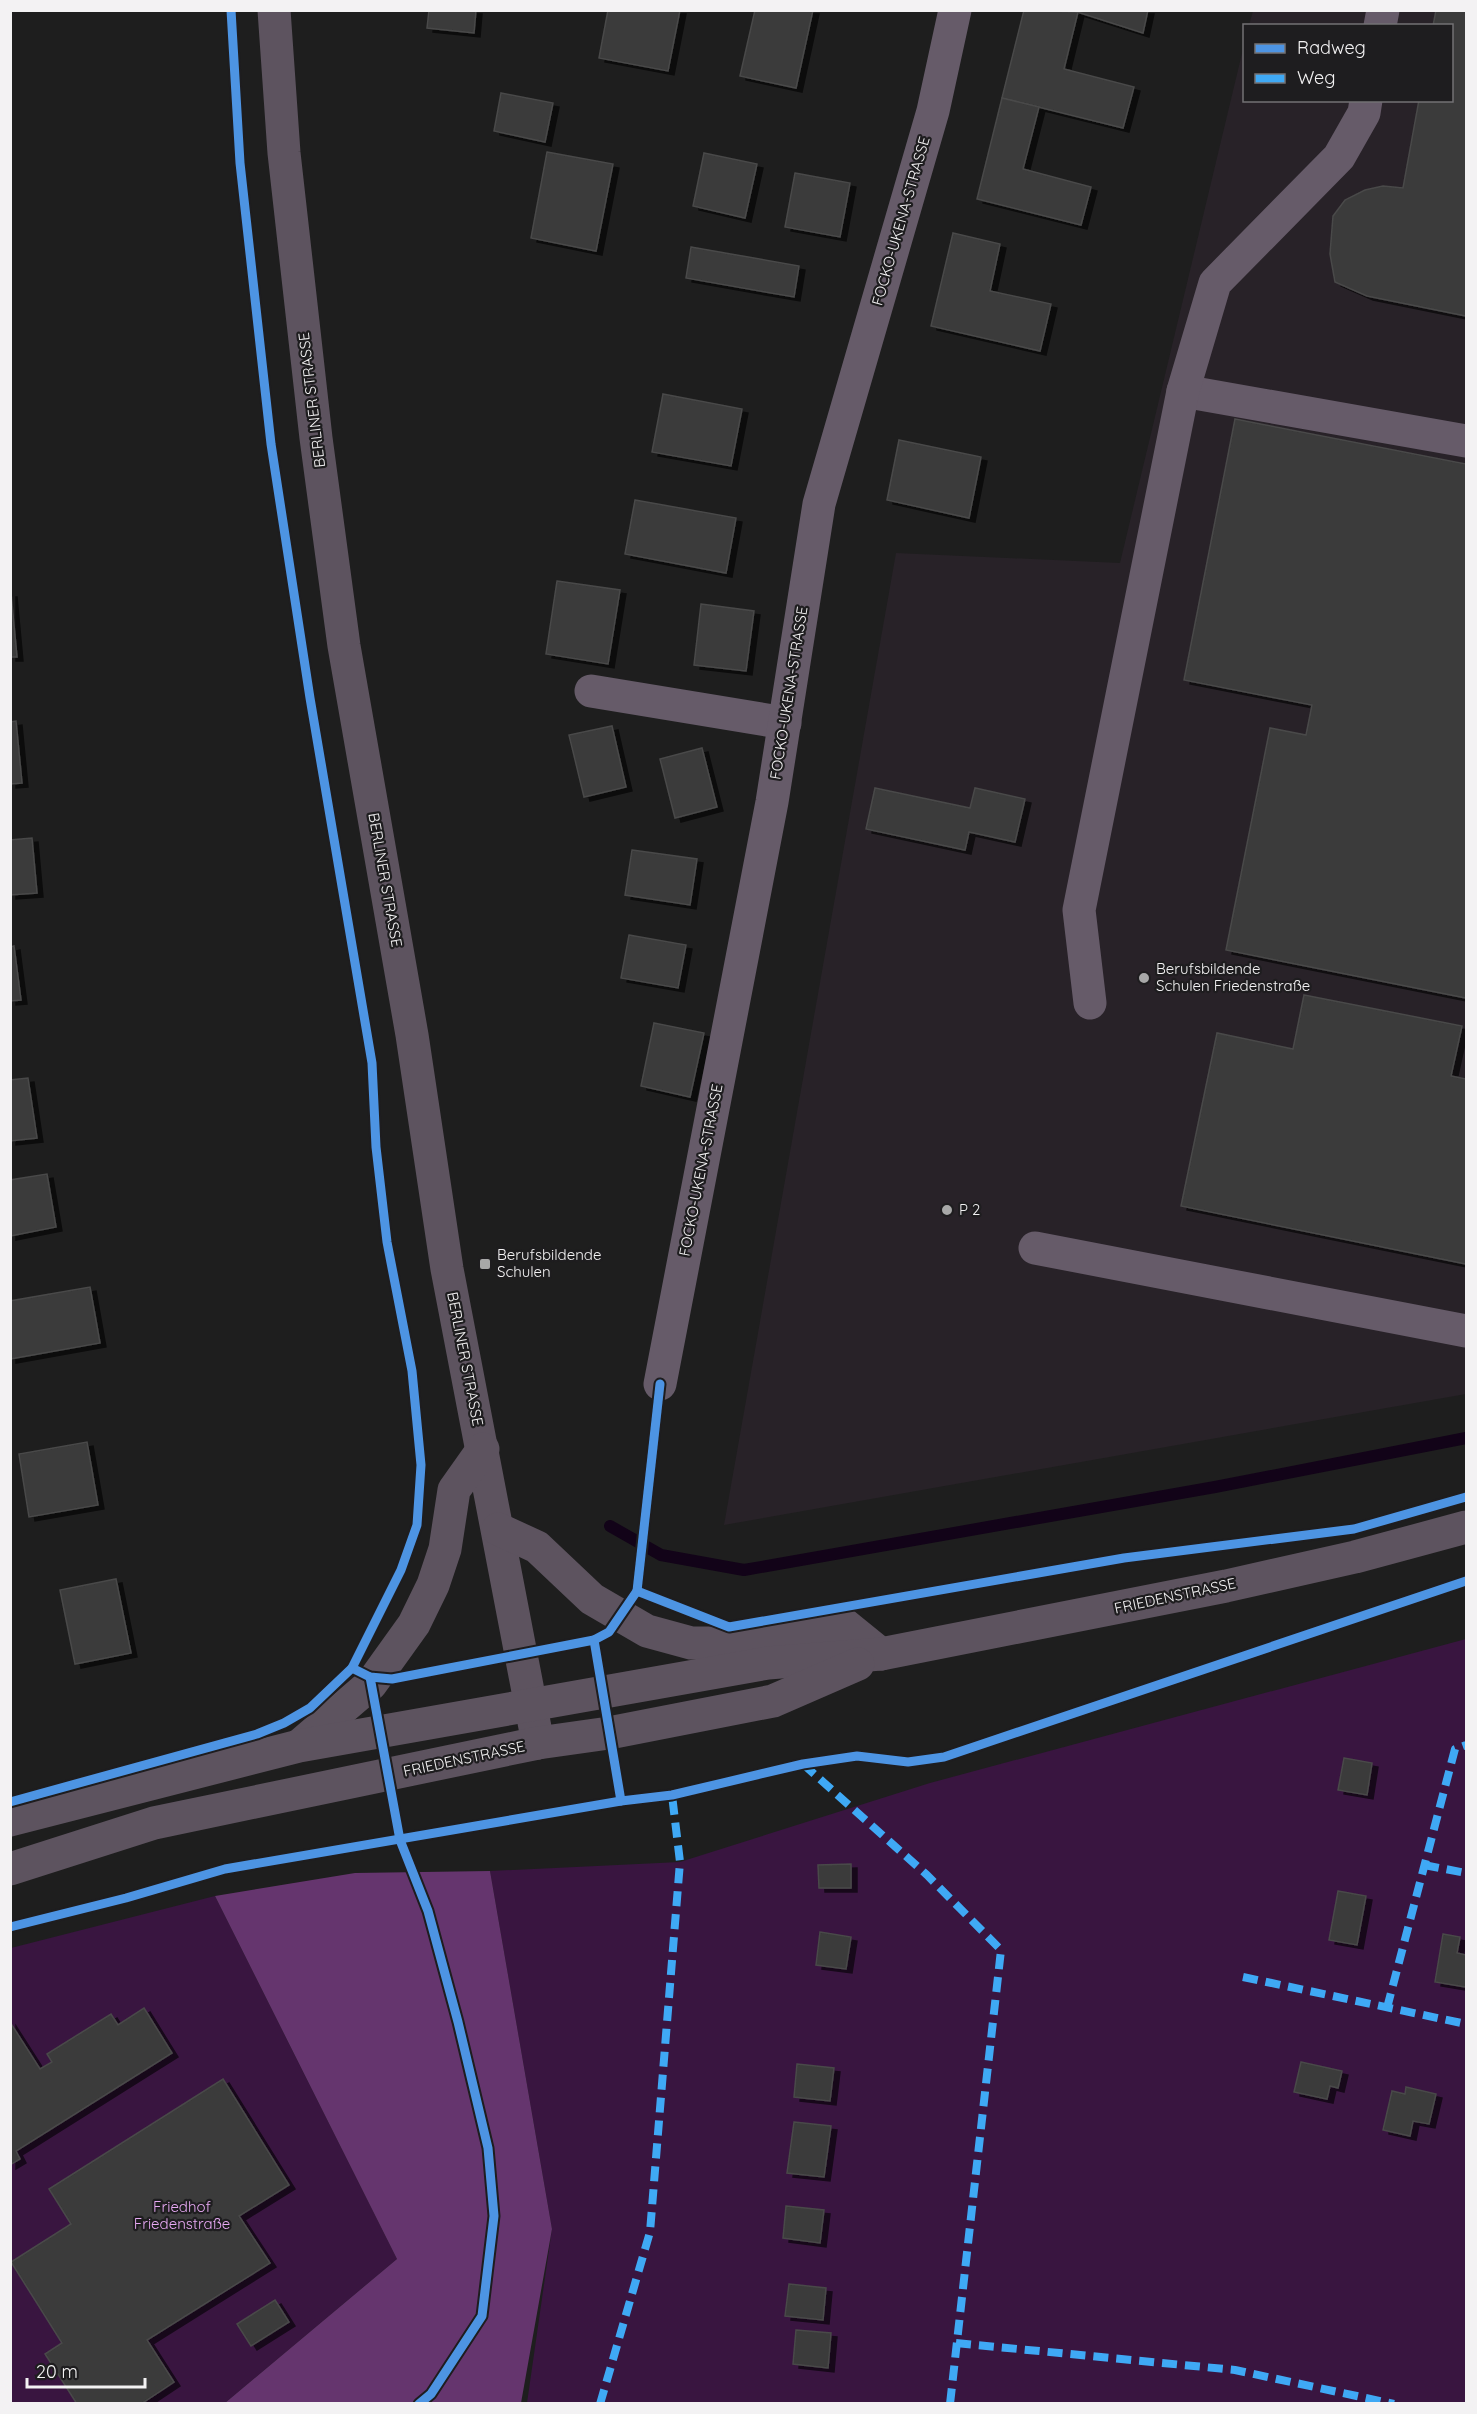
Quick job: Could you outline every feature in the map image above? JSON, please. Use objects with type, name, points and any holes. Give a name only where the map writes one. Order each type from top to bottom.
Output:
[{"type":"main road","name":"BERLINER STRASSE","points":[[274,10],[284,153],[312,402],[344,646],[412,1035],[447,1269],[538,1743]]},
{"type":"main road","points":[[299,1746],[371,1684],[414,1623],[433,1585],[445,1549],[454,1490],[483,1449]]},
{"type":"main road","name":"FRIEDENSTRASSE","points":[[10,1820],[299,1746],[768,1663],[881,1654],[1226,1586],[1355,1557],[1467,1527]]},
{"type":"main road","points":[[498,1529],[537,1547],[592,1599],[647,1631],[691,1643],[736,1643],[844,1624],[881,1654]]},
{"type":"main road","name":"FRIEDENSTRASSE","points":[[10,1869],[154,1823],[538,1743],[772,1701],[881,1654]]},
{"type":"street","name":"FOCKO-UKENA-STRASSE","points":[[660,1384],[772,802],[819,504],[933,111],[955,10]]},
{"type":"street","points":[[1090,1003],[1079,910],[1182,391],[1215,283],[1340,157],[1364,113],[1366,102]]},
{"type":"street","points":[[1182,391],[1467,441]]},
{"type":"street","points":[[591,691],[785,723]]},
{"type":"street","points":[[1035,1248],[1467,1330]]},
{"type":"shaded area","name":"Berufsbildende Schulen Friedenstraße","points":[[1253,11],[1466,11],[1466,1394],[724,1525],[896,553],[1120,563],[1243,49],[1243,102],[1453,102],[1453,24],[1249,24]]},
{"type":"shaded area","points":[[490,1871],[552,2229],[521,2403],[225,2403],[397,2259],[215,1896],[355,1873]]},
{"type":"green space","points":[[1466,1639],[1466,2403],[527,2403],[552,2229],[490,1871],[680,1862],[930,1783]]},
{"type":"green space","name":"Friedhof Friedenstraße","points":[[215,1896],[397,2259],[225,2403],[11,2404],[11,1948]]},
{"type":"building","points":[[429,10],[476,10],[474,33],[427,28]]},
{"type":"building","points":[[608,10],[680,10],[668,71],[599,58]]},
{"type":"building","points":[[755,10],[813,10],[796,88],[740,76]]},
{"type":"building","points":[[1024,10],[1078,12],[1064,69],[1134,87],[1123,128],[1002,98]]},
{"type":"building","points":[[1071,10],[1148,10],[1143,33]]},
{"type":"building","points":[[1436,10],[1466,10],[1466,316],[1367,296],[1335,282],[1330,254],[1333,216],[1345,200],[1365,190],[1383,186],[1403,188],[1419,102],[1453,102],[1453,24],[1433,24]]},
{"type":"building","points":[[501,93],[553,103],[545,142],[494,131]]},
{"type":"building","points":[[1002,98],[1039,107],[1023,169],[1091,187],[1081,225],[977,199]]},
{"type":"building","points":[[547,152],[613,164],[596,251],[531,238]]},
{"type":"building","points":[[704,153],[757,164],[745,218],[693,206]]},
{"type":"building","points":[[795,173],[850,183],[840,237],[785,227]]},
{"type":"building","points":[[953,233],[1000,244],[990,291],[1051,304],[1040,351],[931,326]]},
{"type":"building","points":[[691,247],[799,266],[794,297],[686,278]]},
{"type":"building","points":[[663,394],[742,409],[731,466],[652,452]]},
{"type":"building","points":[[1235,419],[1466,464],[1466,998],[1226,950],[1270,728],[1306,735],[1312,705],[1184,680]]},
{"type":"building","points":[[899,440],[981,457],[969,518],[887,500]]},
{"type":"building","points":[[635,500],[736,518],[726,573],[625,554]]},
{"type":"building","points":[[557,581],[620,590],[608,664],[546,654]]},
{"type":"building","points":[[11,593],[17,657],[10,657]]},
{"type":"building","points":[[701,604],[754,611],[746,671],[694,665]]},
{"type":"building","points":[[16,721],[22,783],[10,784],[10,722]]},
{"type":"building","points":[[612,726],[626,787],[584,797],[569,735]]},
{"type":"building","points":[[702,748],[717,807],[675,818],[660,759]]},
{"type":"building","points":[[875,788],[970,808],[975,788],[1025,799],[1015,842],[969,832],[965,850],[866,829]]},
{"type":"building","points":[[32,838],[37,893],[10,895],[10,840]]},
{"type":"building","points":[[632,850],[697,859],[690,905],[625,895]]},
{"type":"building","points":[[629,935],[686,945],[678,988],[621,978]]},
{"type":"building","points":[[14,946],[21,1000],[10,1001],[10,947]]},
{"type":"building","points":[[1304,995],[1462,1026],[1451,1076],[1466,1079],[1466,1264],[1181,1206],[1217,1033],[1293,1049]]},
{"type":"building","points":[[654,1023],[704,1033],[690,1097],[641,1086]]},
{"type":"building","points":[[28,1078],[37,1138],[10,1141],[10,1080]]},
{"type":"building","points":[[47,1174],[56,1227],[10,1236],[10,1180]]},
{"type":"building","points":[[90,1287],[100,1343],[10,1359],[10,1301]]},
{"type":"building","points":[[87,1442],[98,1505],[29,1517],[19,1454]]},
{"type":"building","points":[[116,1579],[131,1653],[75,1664],[60,1590]]},
{"type":"building","points":[[1344,1758],[1372,1763],[1367,1795],[1338,1790]]},
{"type":"building","points":[[851,1864],[851,1888],[819,1888],[818,1865]]},
{"type":"building","points":[[1338,1891],[1366,1896],[1357,1945],[1329,1940]]},
{"type":"building","points":[[820,1932],[851,1937],[846,1969],[816,1965]]},
{"type":"building","points":[[1443,1934],[1460,1937],[1457,1953],[1466,1955],[1466,1987],[1435,1982]]},
{"type":"building","points":[[144,2008],[172,2053],[16,2151],[20,2159],[10,2165],[10,2022],[40,2069],[52,2062],[47,2054],[111,2014],[118,2025]]},
{"type":"building","points":[[1301,2062],[1342,2071],[1338,2088],[1330,2086],[1327,2099],[1294,2092]]},
{"type":"building","points":[[797,2064],[834,2068],[830,2101],[794,2097]]},
{"type":"building","points":[[223,2079],[289,2185],[239,2216],[270,2263],[147,2340],[174,2382],[141,2404],[77,2404],[45,2354],[62,2343],[11,2262],[71,2224],[49,2189]]},
{"type":"building","points":[[1406,2087],[1436,2094],[1429,2124],[1413,2121],[1410,2136],[1383,2130],[1392,2091],[1405,2094]]},
{"type":"building","points":[[794,2122],[831,2126],[824,2177],[787,2173]]},
{"type":"building","points":[[786,2206],[824,2210],[820,2243],[783,2238]]},
{"type":"building","points":[[789,2284],[826,2288],[823,2320],[785,2316]]},
{"type":"building","points":[[275,2300],[289,2322],[251,2346],[237,2324]]},
{"type":"building","points":[[796,2330],[831,2333],[828,2368],[793,2364]]},
{"type":"waterway","points":[[610,1526],[661,1555],[744,1570],[1215,1487],[1466,1438]]},
{"type":"marked path","points":[[1387,2008],[1455,1749],[1466,1745]]},
{"type":"marked path","points":[[803,1764],[927,1875],[1001,1950],[950,2404]]},
{"type":"marked path","points":[[600,2404],[650,2232],[680,1862],[672,1795]]},
{"type":"marked path","points":[[1424,1865],[1466,1873]]},
{"type":"marked path","points":[[1243,1977],[1466,2024]]},
{"type":"marked path","points":[[956,2343],[1235,2370],[1394,2404]]},
{"type":"cycle path","points":[[10,1802],[257,1734],[284,1723],[310,1708],[352,1668],[401,1570],[417,1525],[421,1465],[412,1371],[387,1242],[376,1147],[372,1063],[310,698],[271,444],[240,163],[231,10]]},
{"type":"cycle path","points":[[637,1591],[660,1384]]},
{"type":"cycle path","points":[[352,1668],[370,1677],[392,1679],[594,1640],[609,1632],[637,1591],[729,1627],[1124,1558],[1354,1529],[1466,1497]]},
{"type":"cycle path","points":[[594,1640],[621,1801],[672,1795],[803,1764],[857,1756],[908,1762],[944,1757],[1466,1581]]},
{"type":"cycle path","points":[[370,1677],[400,1840],[428,1911],[458,2022],[488,2148],[494,2216],[482,2316],[431,2394],[419,2404]]},
{"type":"cycle path","points":[[10,1927],[126,1898],[225,1869],[621,1801]]},
{"type":"place","name":"Berufsbildende Schulen Friedenstraße","points":[[1144,978]]},
{"type":"place","name":"P 2","points":[[947,1210]]},
{"type":"place","name":"Berufsbildende Schulen","points":[[485,1264]]}]
